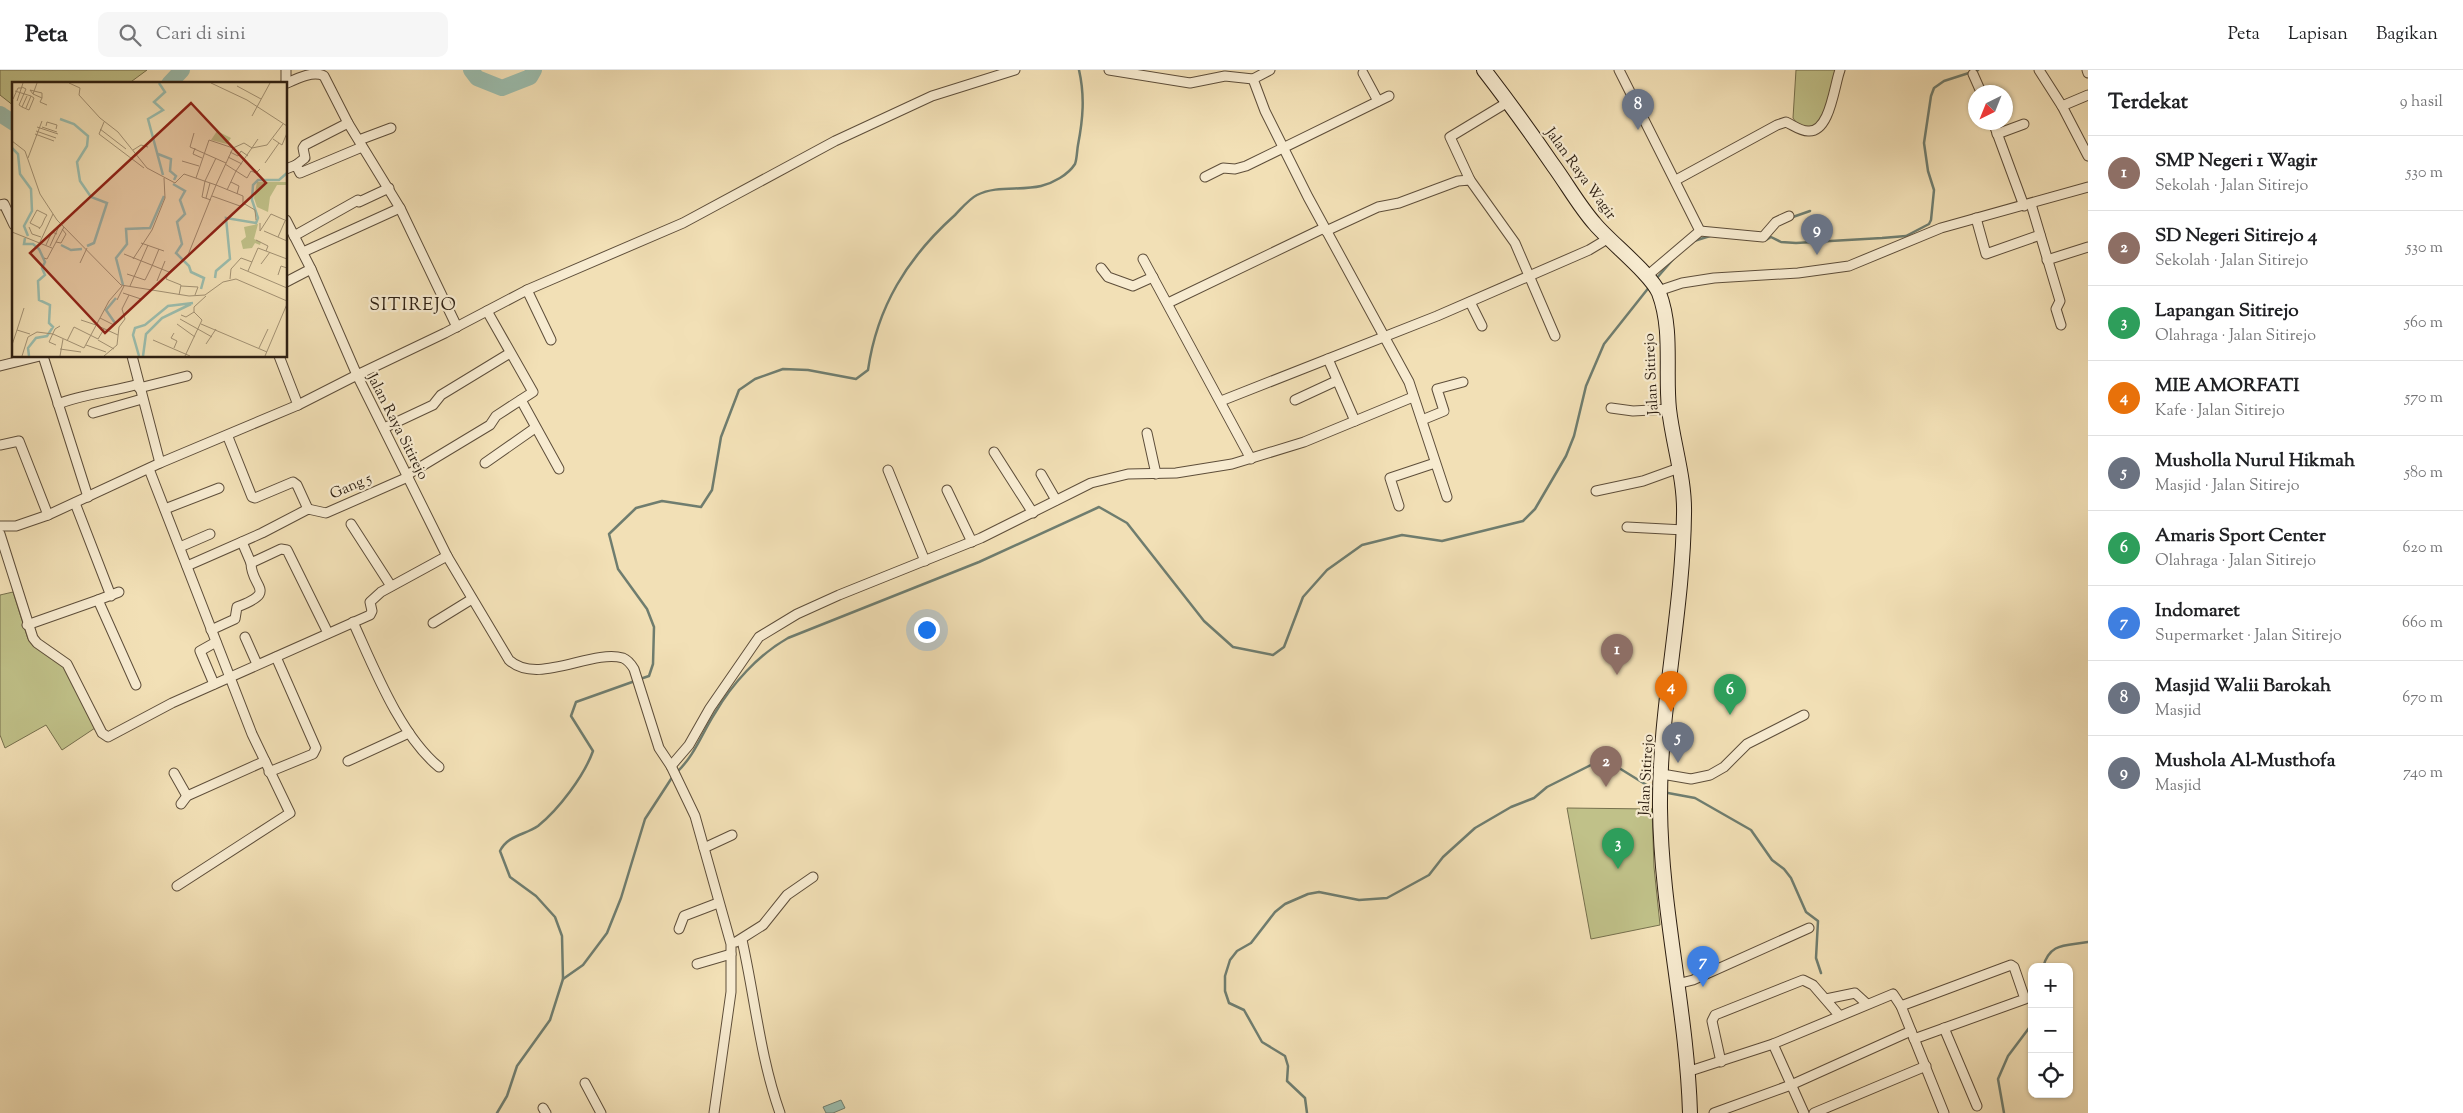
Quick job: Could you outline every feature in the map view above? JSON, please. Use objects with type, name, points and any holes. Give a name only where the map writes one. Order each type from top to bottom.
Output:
[{"type":"main road","name":"Jalan Raya Wagir","points":[[1484,70],[1578,201],[1609,238],[1652,283]]},
{"type":"main road","name":"Jalan Sitirejo","points":[[1652,283],[1666,326],[1669,409],[1684,510],[1684,530],[1662,774],[1661,845],[1667,915],[1688,1075],[1690,1113]]},
{"type":"street","points":[[389,188],[360,202],[358,200],[292,237],[303,252],[357,374],[527,290],[683,223],[835,141],[923,100],[1015,70]]},
{"type":"street","points":[[1109,70],[1190,83],[1216,77],[1253,79],[1270,70]]},
{"type":"street","points":[[1619,70],[1700,231]]},
{"type":"street","points":[[1676,180],[1777,125],[1786,122],[1810,132],[1816,129],[1826,118],[1840,70]]},
{"type":"street","points":[[2039,70],[2062,106],[2088,156]]},
{"type":"street","points":[[288,83],[312,72],[321,74],[348,123],[400,208],[457,326]]},
{"type":"street","points":[[1363,73],[1378,101]]},
{"type":"street","points":[[1973,74],[1978,85]]},
{"type":"street","points":[[1253,79],[1265,111],[1325,230],[1386,337],[1409,382],[1446,497]]},
{"type":"street","points":[[2062,106],[2088,95]]},
{"type":"street","points":[[1205,177],[1223,168],[1235,169],[1246,166],[1389,96]]},
{"type":"street","points":[[1508,102],[1450,137],[1470,180],[1515,243],[1555,336]]},
{"type":"street","points":[[288,168],[305,158],[303,148],[305,144],[348,123]]},
{"type":"street","points":[[1997,134],[2024,124]]},
{"type":"street","points":[[296,165],[300,173],[391,128]]},
{"type":"street","points":[[1995,130],[2040,236],[2060,302],[2056,309],[2061,325]]},
{"type":"street","points":[[1168,303],[1378,207],[1399,203],[1458,181],[1470,180]]},
{"type":"street","points":[[1652,283],[1682,283],[1714,278],[1798,273],[1849,266],[1941,228],[2088,187]]},
{"type":"street","points":[[1,203],[12,222]]},
{"type":"street","points":[[303,252],[400,208]]},
{"type":"street","points":[[1700,231],[1763,237],[1776,222],[1789,216]]},
{"type":"street","points":[[1976,218],[1986,254],[2040,236]]},
{"type":"street","points":[[1652,283],[1700,231]]},
{"type":"street","points":[[1221,401],[1470,302],[1590,250],[1609,238]]},
{"type":"street","points":[[2047,260],[2088,246]]},
{"type":"street","points":[[1143,259],[1252,459]]},
{"type":"street","points":[[1101,268],[1108,277],[1133,286],[1153,277]]},
{"type":"street","points":[[288,281],[311,269]]},
{"type":"street","points":[[527,290],[551,340]]},
{"type":"street","points":[[1470,302],[1482,326]]},
{"type":"street","points":[[487,311],[533,392],[521,400],[559,468]]},
{"type":"street","points":[[384,428],[433,405],[441,395],[510,353]]},
{"type":"street","points":[[0,366],[33,358]]},
{"type":"street","points":[[42,358],[88,497]]},
{"type":"street","points":[[132,358],[160,464]]},
{"type":"street","points":[[280,358],[298,405]]},
{"type":"street","points":[[1328,359],[1355,421]]},
{"type":"street","name":"Jalan Raya Sitirejo","points":[[0,526],[16,526],[48,515],[149,468],[228,437],[298,405],[357,374],[446,556],[506,655],[515,665],[541,669],[597,659],[618,658],[629,661],[634,669],[643,695],[659,748],[673,772]]},
{"type":"street","points":[[58,404],[74,398],[109,393],[187,376]]},
{"type":"street","points":[[1295,400],[1336,381]]},
{"type":"street","points":[[1422,420],[1444,411],[1438,389],[1463,382]]},
{"type":"street","points":[[714,1113],[731,992],[731,944],[695,816],[673,772],[715,700],[759,637],[823,602],[972,542],[1091,483],[1114,477],[1202,470],[1252,459],[1304,442],[1413,397]]},
{"type":"street","points":[[93,413],[142,399]]},
{"type":"street","name":"Gang 5","points":[[307,510],[326,514],[407,476],[490,425],[496,416],[521,400]]},
{"type":"street","points":[[1611,408],[1633,411],[1669,409]]},
{"type":"street","points":[[485,463],[535,428]]},
{"type":"street","points":[[1147,434],[1156,474]]},
{"type":"street","points":[[187,566],[242,542],[307,510],[297,485],[293,482],[255,498],[252,497],[228,437]]},
{"type":"street","points":[[0,445],[19,441],[48,515]]},
{"type":"street","points":[[994,452],[1032,513]]},
{"type":"street","points":[[1399,506],[1390,478],[1435,463]]},
{"type":"street","points":[[149,468],[229,678],[269,772],[290,813],[177,886]]},
{"type":"street","points":[[1596,491],[1644,482],[1679,468]]},
{"type":"street","points":[[888,470],[925,561]]},
{"type":"street","points":[[1042,474],[1056,500]]},
{"type":"street","points":[[165,509],[219,488]]},
{"type":"street","points":[[947,490],[972,542]]},
{"type":"street","points":[[27,625],[115,594],[75,502]]},
{"type":"street","points":[[351,524],[392,586]]},
{"type":"street","points":[[1627,527],[1684,530]]},
{"type":"street","points":[[0,534],[27,625],[37,643],[67,664],[105,736],[113,737],[172,703],[370,615],[372,612],[371,600],[446,556]]},
{"type":"street","points":[[180,547],[210,534]]},
{"type":"street","points":[[212,630],[235,619],[237,606],[254,600],[259,595],[261,589],[242,542]]},
{"type":"street","points":[[251,562],[282,549],[287,550],[328,633]]},
{"type":"street","points":[[433,623],[472,599]]},
{"type":"street","points":[[98,600],[136,685]]},
{"type":"street","points":[[353,622],[381,682],[409,733],[428,759],[439,767]]},
{"type":"street","points":[[245,637],[257,664]]},
{"type":"street","points":[[214,684],[200,649],[216,642]]},
{"type":"street","points":[[269,772],[313,754],[316,748],[276,657]]},
{"type":"street","points":[[1662,774],[1692,779],[1710,775],[1724,767],[1747,744],[1804,715]]},
{"type":"street","points":[[348,761],[409,733]]},
{"type":"street","points":[[181,804],[187,796],[265,761]]},
{"type":"street","points":[[174,773],[187,796]]},
{"type":"street","points":[[704,848],[732,835]]},
{"type":"street","points":[[731,944],[742,940],[771,917],[791,890],[813,877]]},
{"type":"street","points":[[679,929],[684,916],[718,903]]},
{"type":"street","points":[[1677,984],[1693,980],[1809,928]]},
{"type":"street","points":[[742,940],[752,984],[763,1057],[780,1113]]},
{"type":"street","points":[[697,964],[731,954]]},
{"type":"street","points":[[1714,1113],[1791,1085],[1913,1035],[1944,1028],[2025,999],[2013,966],[1901,1006]]},
{"type":"street","points":[[1721,1062],[1712,1021],[1714,1015],[1803,980],[1813,985],[1838,1015]]},
{"type":"street","points":[[1826,999],[1854,993],[1867,1004]]},
{"type":"street","points":[[1688,1075],[1717,1061],[1721,1062],[1773,1044],[1838,1015],[1892,994],[1901,1006],[1944,1113]]},
{"type":"street","points":[[1944,1028],[1977,1106]]},
{"type":"street","points":[[1773,1044],[1804,1113]]},
{"type":"street","points":[[1814,1113],[1926,1066]]},
{"type":"street","points":[[585,1083],[601,1113]]},
{"type":"green space","points":[[0,70],[147,70],[131,82],[12,82],[12,104],[0,95]]},
{"type":"green space","points":[[1796,70],[1837,70],[1827,108],[1818,126],[1804,126],[1798,124],[1793,118]]},
{"type":"green space","points":[[13,592],[28,639],[61,662],[98,726],[62,750],[46,725],[5,748],[0,735],[0,595]]},
{"type":"green space","points":[[1567,808],[1652,809],[1654,867],[1660,925],[1591,939]]},
{"type":"shaded area","points":[[841,1100],[845,1108],[833,1113],[826,1113],[823,1107]]},
{"type":"waterway","points":[[171,82],[182,70]]},
{"type":"waterway","points":[[471,70],[477,78],[502,88],[530,77],[534,70]]},
{"type":"waterway","points":[[640,679],[649,676],[653,664],[654,627],[647,609],[618,569],[609,534],[636,508],[662,501],[701,507],[712,490],[721,437],[739,390],[755,379],[783,369],[808,370],[856,379],[868,370],[872,347],[879,325],[897,285],[922,248],[938,231],[977,195],[992,190],[1046,185],[1064,175],[1075,164],[1083,108],[1079,70]]},
{"type":"waterway","points":[[1766,240],[1771,237],[1781,242],[1796,243],[1906,236],[1929,224],[1934,190],[1928,171],[1924,143],[1931,96],[1934,88],[1944,81],[1978,70]]},
{"type":"waterway","points":[[0,114],[12,122]]},
{"type":"waterway","points":[[1790,218],[1810,211]]},
{"type":"waterway","points":[[1694,241],[1710,236]]},
{"type":"waterway","points":[[1656,279],[1675,257]]},
{"type":"waterway","points":[[677,772],[694,751],[729,691],[766,653],[788,638],[979,562],[1099,507],[1127,523],[1204,621],[1233,647],[1273,655],[1284,647],[1303,597],[1327,570],[1362,545],[1402,535],[1442,541],[1523,521],[1535,509],[1566,456],[1574,436],[1586,386],[1604,344],[1650,286]]},
{"type":"waterway","points":[[497,1113],[507,1096],[517,1066],[550,1020],[563,979],[562,936],[555,917],[536,896],[510,877],[500,851],[507,842],[533,829],[546,819],[570,792],[584,771],[593,751],[571,716],[576,702],[635,681]]},
{"type":"waterway","points":[[1307,1113],[1305,1098],[1287,1081],[1288,1066],[1285,1056],[1262,1042],[1244,1010],[1229,1003],[1225,991],[1225,976],[1230,960],[1237,951],[1251,943],[1275,912],[1285,904],[1308,894],[1319,892],[1359,900],[1387,898],[1429,875],[1443,857],[1475,828],[1511,807],[1534,798],[1547,787],[1595,763],[1611,764],[1653,789]]},
{"type":"waterway","points":[[563,979],[583,965],[607,933],[621,898],[645,819],[673,776]]},
{"type":"waterway","points":[[1668,793],[1695,798],[1751,830],[1772,860],[1784,869],[1791,878],[1806,912],[1818,921],[1816,958],[1821,973]]},
{"type":"waterway","points":[[2044,963],[2050,953],[2055,949],[2066,945],[2088,942]]},
{"type":"waterway","points":[[2004,1113],[1998,1079],[2008,1056],[2028,1029]]},
{"type":"place","name":"Masjid Walii Barokah","points":[[1638,130]]},
{"type":"place","name":"Mushola Al-Musthofa","points":[[1817,255]]},
{"type":"place","name":"SMP Negeri 1 Wagir","points":[[1617,675]]},
{"type":"place","name":"MIE AMORFATI","points":[[1671,712]]},
{"type":"place","name":"Amaris Sport Center","points":[[1730,715]]},
{"type":"place","name":"Musholla Nurul Hikmah","points":[[1678,763]]},
{"type":"place","name":"SD Negeri Sitirejo 4","points":[[1606,787]]},
{"type":"place","name":"Lapangan Sitirejo","points":[[1618,869]]},
{"type":"place","name":"Indomaret","points":[[1703,987]]},
{"type":"district","name":"SITIREJO","points":[[413,306]]}]
